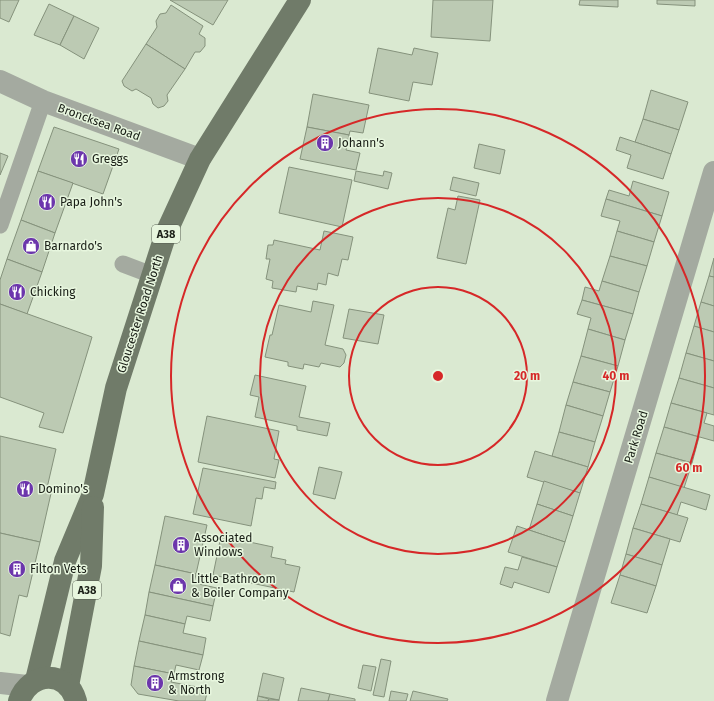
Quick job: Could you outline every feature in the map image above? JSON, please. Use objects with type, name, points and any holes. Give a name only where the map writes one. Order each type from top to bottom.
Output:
[{"type":"main road","name":"Gloucester Road North","points":[[28,689],[65,561],[93,494],[116,388],[166,233],[200,159],[300,0]]},
{"type":"main road","name":"Gloucester Road North","points":[[77,696],[91,566],[93,494]]},
{"type":"main road","name":"A38","points":[[28,689],[53,678],[61,681],[77,696]]},
{"type":"street","name":"Broncksea Road","points":[[0,81],[43,101],[200,159]]},
{"type":"street","name":"Park Road","points":[[557,701],[714,172]]},
{"type":"street","points":[[0,683],[28,689]]},
{"type":"lane","points":[[0,224],[43,101]]},
{"type":"lane","points":[[123,264],[152,275]]},
{"type":"building","points":[[0,0],[19,0],[9,22],[0,18]]},
{"type":"building","points":[[170,0],[228,0],[213,25]]},
{"type":"building","points":[[433,0],[493,0],[490,41],[431,37]]},
{"type":"building","points":[[580,0],[618,0],[618,7],[579,5]]},
{"type":"building","points":[[657,0],[695,0],[695,6],[657,4]]},
{"type":"building","points":[[49,4],[74,16],[60,45],[34,35]]},
{"type":"building","points":[[171,5],[203,26],[199,34],[205,38],[205,46],[200,52],[195,52],[185,69],[146,44],[157,27],[156,21],[160,14],[166,13]]},
{"type":"building","points":[[74,16],[99,28],[84,59],[60,45]]},
{"type":"building","points":[[146,44],[185,69],[167,95],[168,101],[164,106],[158,108],[153,104],[151,98],[136,89],[132,91],[124,86],[122,81]]},
{"type":"building","points":[[378,48],[412,55],[414,48],[438,53],[432,85],[413,82],[409,101],[369,93]]},
{"type":"building","points":[[651,90],[688,102],[679,130],[643,119]]},
{"type":"building","points":[[313,94],[369,105],[363,133],[350,131],[349,135],[307,127]]},
{"type":"building","points":[[643,119],[679,130],[671,154],[635,142]]},
{"type":"building","name":"Greggs","points":[[54,127],[119,149],[103,194],[38,171]]},
{"type":"building","name":"Johann's","points":[[307,127],[349,135],[346,150],[360,153],[356,170],[300,159]]},
{"type":"building","points":[[620,137],[671,154],[663,179],[627,168],[631,155],[616,150]]},
{"type":"building","points":[[479,144],[505,150],[500,174],[474,168]]},
{"type":"building","points":[[0,153],[8,156],[0,175]]},
{"type":"building","points":[[289,167],[352,180],[342,227],[279,213]]},
{"type":"building","name":"Papa John's","points":[[38,171],[73,183],[55,233],[21,220]]},
{"type":"building","points":[[356,171],[383,176],[384,171],[392,173],[388,189],[354,181]]},
{"type":"building","points":[[453,177],[479,183],[476,196],[450,190]]},
{"type":"building","points":[[633,181],[669,192],[662,216],[606,199],[609,190],[629,196]]},
{"type":"building","points":[[458,196],[480,200],[466,264],[437,258],[448,208],[455,210]]},
{"type":"building","points":[[606,199],[662,216],[654,242],[617,231],[620,221],[601,216]]},
{"type":"building","name":"Barnardo's","points":[[21,220],[55,233],[42,272],[7,259]]},
{"type":"building","points":[[324,231],[353,237],[348,260],[342,259],[338,276],[328,273],[326,285],[318,283],[317,290],[297,286],[296,292],[272,288],[273,281],[266,279],[270,259],[266,259],[268,245],[273,245],[274,240],[320,250]]},
{"type":"building","points":[[617,231],[654,242],[647,266],[610,256]]},
{"type":"building","points":[[610,256],[647,266],[639,292],[602,281]]},
{"type":"building","points":[[714,258],[714,277],[709,276]]},
{"type":"building","name":"Chicking","points":[[7,259],[42,272],[27,314],[0,304],[0,280]]},
{"type":"building","points":[[709,276],[714,277],[714,306],[701,302]]},
{"type":"building","points":[[602,281],[639,292],[633,314],[582,300],[585,287],[599,291]]},
{"type":"building","points":[[582,300],[633,314],[625,340],[588,329],[591,318],[577,314]]},
{"type":"building","points":[[313,301],[334,305],[325,345],[343,349],[346,355],[344,363],[340,367],[321,363],[319,367],[304,364],[303,369],[288,366],[288,362],[265,357],[279,305],[311,312]]},
{"type":"building","points":[[701,302],[714,306],[714,332],[694,326]]},
{"type":"building","points":[[0,304],[92,337],[63,433],[39,427],[44,413],[0,397]]},
{"type":"building","points":[[349,309],[384,315],[378,344],[343,338]]},
{"type":"building","points":[[694,326],[714,332],[714,361],[686,353]]},
{"type":"building","points":[[588,329],[625,340],[618,366],[581,356]]},
{"type":"building","points":[[686,353],[714,361],[714,388],[679,378]]},
{"type":"building","points":[[581,356],[618,366],[610,392],[573,382]]},
{"type":"building","points":[[255,375],[306,386],[299,417],[330,423],[327,436],[297,430],[297,426],[255,417],[259,397],[250,395]]},
{"type":"building","points":[[679,378],[714,388],[714,415],[671,403]]},
{"type":"building","points":[[573,382],[610,392],[603,416],[566,405]]},
{"type":"building","points":[[671,403],[707,413],[704,423],[714,426],[714,441],[664,427]]},
{"type":"building","points":[[566,405],[603,416],[595,442],[559,432]]},
{"type":"building","points":[[207,416],[279,431],[274,459],[279,460],[275,478],[198,462]]},
{"type":"building","points":[[664,427],[699,437],[692,463],[656,453]]},
{"type":"building","points":[[559,432],[595,442],[588,467],[552,456]]},
{"type":"building","name":"Domino's","points":[[0,436],[56,449],[47,488],[52,489],[40,542],[0,533]]},
{"type":"building","points":[[535,451],[588,467],[580,493],[527,477]]},
{"type":"building","points":[[656,453],[692,463],[684,488],[649,477]]},
{"type":"building","points":[[319,467],[342,472],[335,499],[313,494]]},
{"type":"building","points":[[203,468],[276,482],[275,489],[264,487],[262,499],[256,498],[251,526],[193,514]]},
{"type":"building","points":[[649,477],[710,495],[706,510],[681,502],[677,515],[641,504]]},
{"type":"building","points":[[544,481],[580,493],[573,516],[537,504]]},
{"type":"building","points":[[537,504],[573,516],[565,542],[529,530]]},
{"type":"building","points":[[641,504],[688,518],[680,542],[633,528]]},
{"type":"building","name":"Associated Windows","points":[[165,516],[207,525],[196,574],[155,565]]},
{"type":"building","points":[[517,526],[565,542],[557,567],[508,552]]},
{"type":"building","points":[[633,528],[670,539],[662,565],[626,554]]},
{"type":"building","name":"Filton Vets","points":[[0,533],[40,542],[27,597],[19,595],[10,636],[0,633]]},
{"type":"building","points":[[221,536],[273,547],[271,557],[286,560],[285,564],[300,567],[294,592],[213,575]]},
{"type":"building","points":[[626,554],[662,565],[656,586],[620,575]]},
{"type":"building","points":[[522,557],[557,567],[549,593],[514,582],[512,588],[500,584],[505,567],[518,570]]},
{"type":"building","name":"Little Bathroom & Boiler Company","points":[[155,565],[196,574],[194,583],[217,588],[213,606],[149,592]]},
{"type":"building","points":[[620,575],[656,586],[647,613],[611,603]]},
{"type":"building","points":[[149,592],[213,606],[210,621],[187,616],[185,624],[145,615]]},
{"type":"building","points":[[145,615],[185,624],[183,633],[206,638],[203,655],[139,641]]},
{"type":"building","points":[[139,641],[203,655],[199,670],[176,665],[174,674],[134,666]]},
{"type":"building","points":[[381,659],[391,661],[384,697],[373,695]]},
{"type":"building","points":[[363,665],[376,667],[371,691],[358,688]]},
{"type":"building","name":"Armstrong & North","points":[[134,666],[174,674],[171,682],[208,689],[205,701],[179,701],[138,694],[131,685]]},
{"type":"building","points":[[263,673],[284,678],[279,700],[258,696]]},
{"type":"building","points":[[301,688],[330,694],[328,701],[298,701]]},
{"type":"building","points":[[391,691],[408,694],[406,701],[389,701]]},
{"type":"building","points":[[413,691],[448,699],[447,701],[410,701]]},
{"type":"building","points":[[330,694],[355,699],[355,701],[328,701]]},
{"type":"building","points":[[258,696],[269,699],[268,701],[257,701]]},
{"type":"building","points":[[269,699],[279,700],[279,701],[268,701]]},
{"type":"place","name":"Johann's","points":[[325,143]]},
{"type":"place","name":"Greggs","points":[[79,159]]},
{"type":"place","name":"Papa John's","points":[[47,202]]},
{"type":"place","name":"Barnardo's","points":[[31,246]]},
{"type":"place","name":"Chicking","points":[[17,292]]},
{"type":"place","name":"Domino's","points":[[25,489]]},
{"type":"place","name":"Associated Windows","points":[[181,545]]},
{"type":"place","name":"Filton Vets","points":[[17,569]]},
{"type":"place","name":"Little Bathroom & Boiler Company","points":[[178,586]]},
{"type":"place","name":"Armstrong & North","points":[[155,683]]}]
